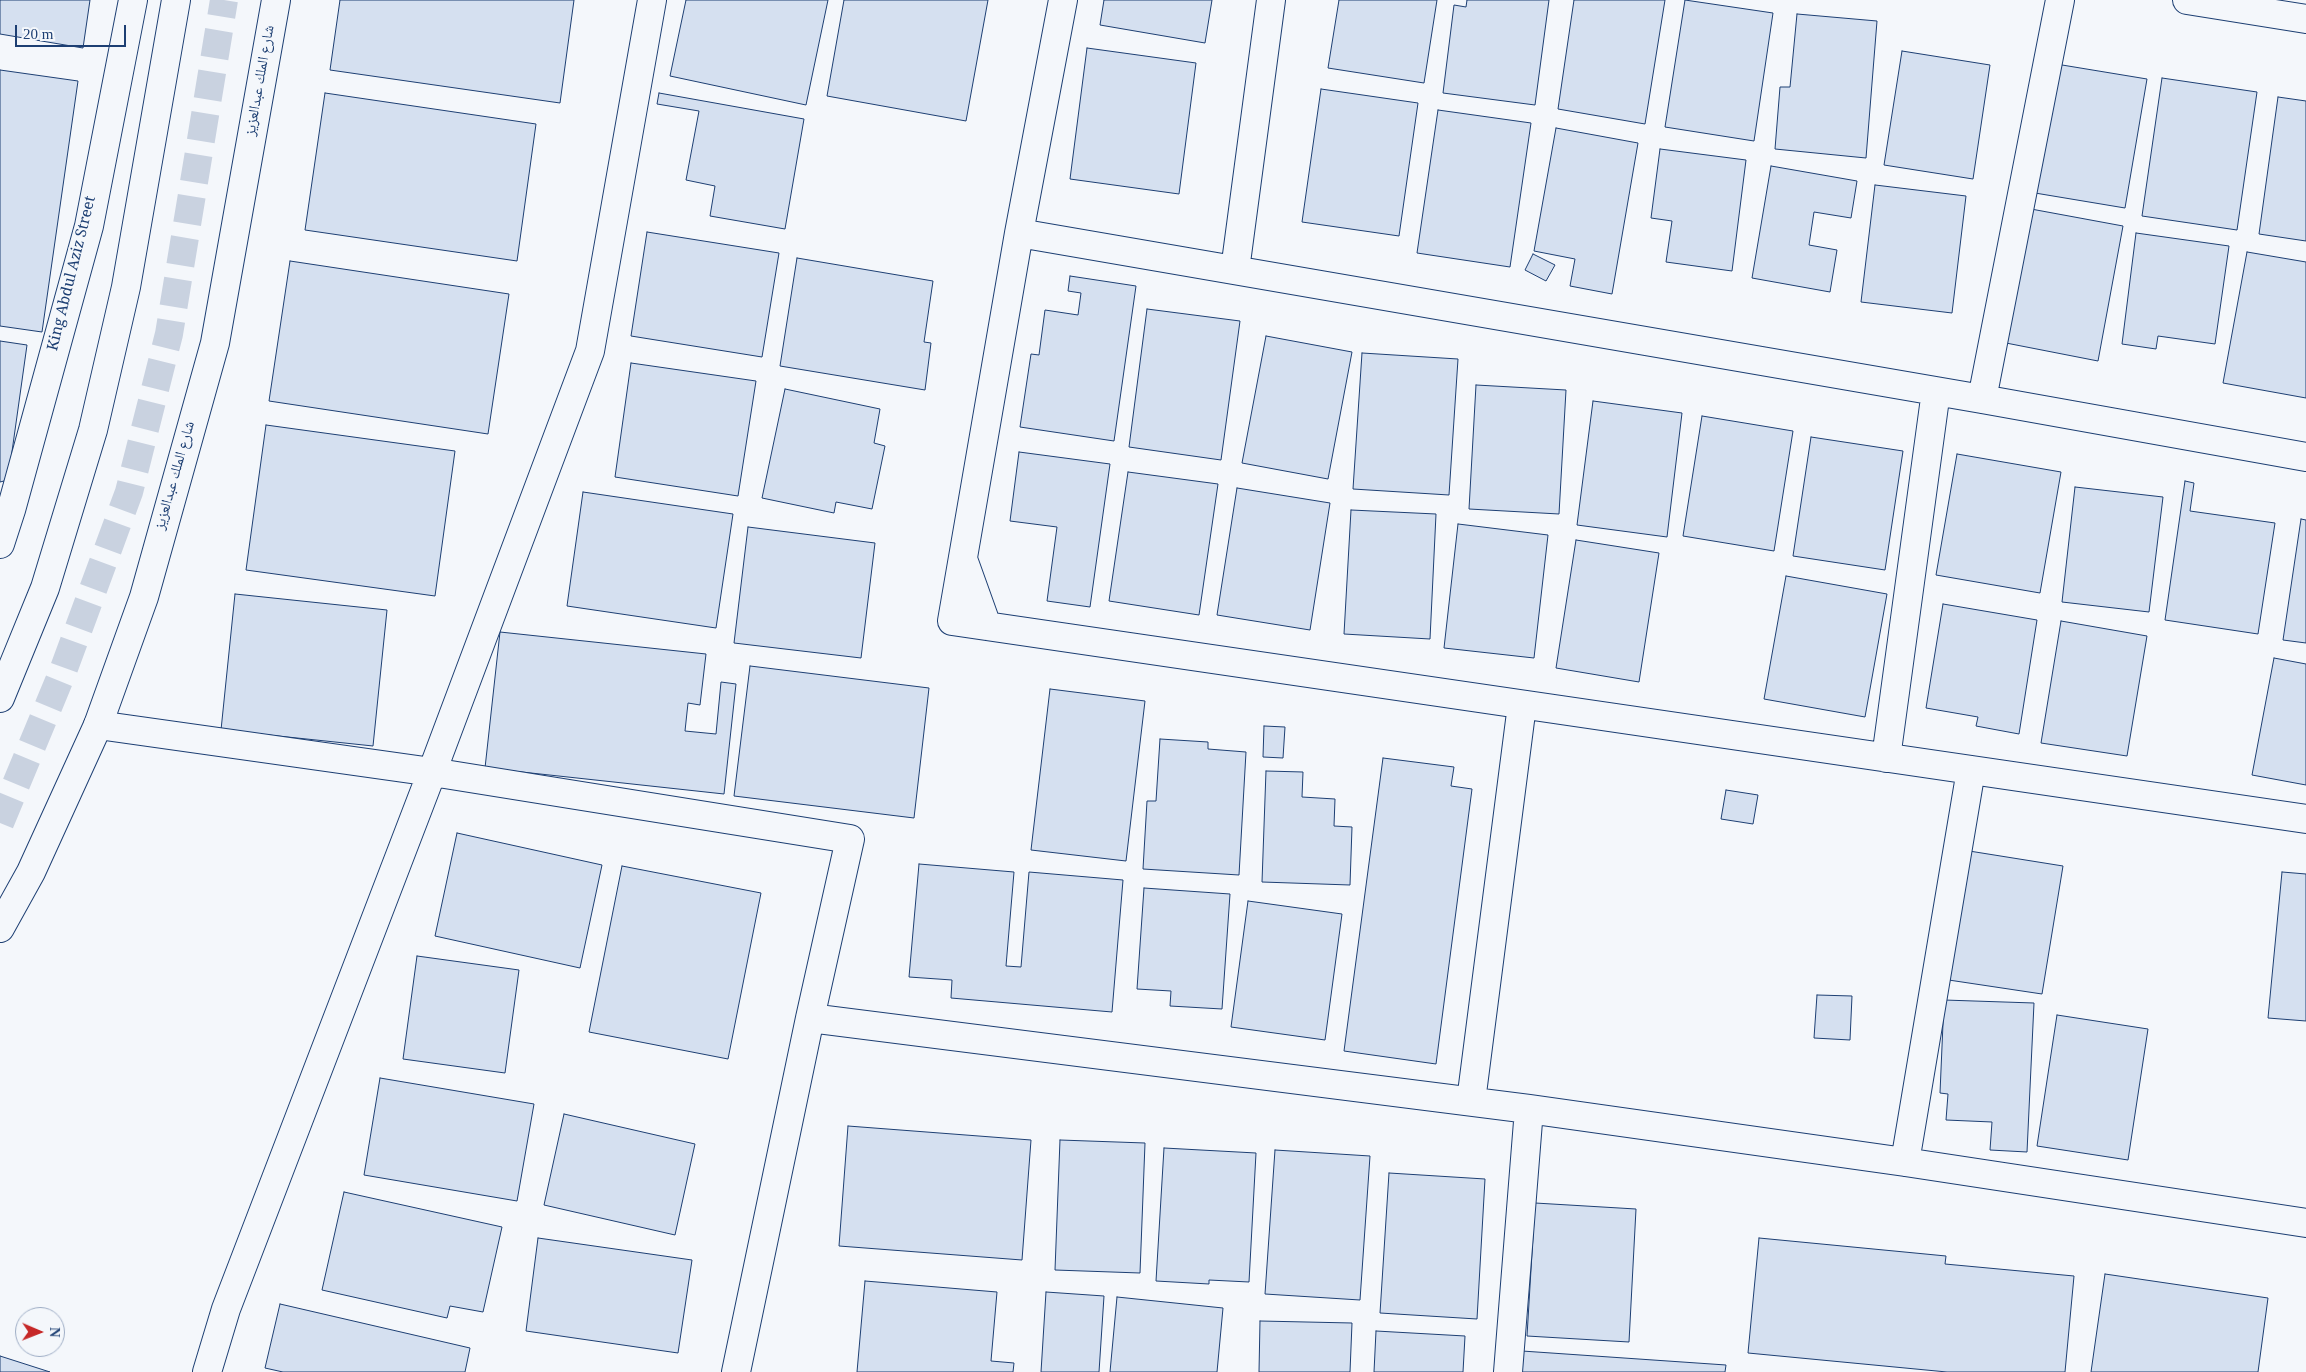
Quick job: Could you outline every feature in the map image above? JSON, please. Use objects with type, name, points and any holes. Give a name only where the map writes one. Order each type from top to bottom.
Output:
[{"type":"street","name":"King Abdul Aziz Street","points":[[0,544],[6,512],[89,226],[133,0]]},
{"type":"street","points":[[0,698],[45,588],[94,430],[126,287],[176,0]]},
{"type":"street","name":"شارع الملك عبدالعزيز","points":[[0,928],[31,872],[98,725],[144,597],[215,343],[276,0]]},
{"type":"street","points":[[207,1372],[226,1309],[432,772],[590,351],[652,0]]},
{"type":"street","points":[[1063,0],[1019,233],[952,621],[2306,819]]},
{"type":"street","points":[[1235,270],[1271,0]]},
{"type":"street","points":[[1982,399],[2060,0]]},
{"type":"street","points":[[2187,0],[2306,19]]},
{"type":"street","points":[[1019,233],[1982,399],[2306,457]]},
{"type":"street","points":[[1886,758],[1936,391]]},
{"type":"street","points":[[1471,1101],[1522,705]]},
{"type":"street","points":[[98,725],[432,772],[850,839],[810,1018],[736,1372]]},
{"type":"street","points":[[1905,1162],[1971,770]]},
{"type":"street","points":[[810,1018],[1529,1108],[1905,1162],[2306,1223]]},
{"type":"street","points":[[1508,1372],[1529,1108]]},
{"type":"building","points":[[0,0],[90,0],[83,48],[0,34]]},
{"type":"building","points":[[340,0],[574,0],[560,103],[330,70]]},
{"type":"building","points":[[686,0],[828,0],[806,105],[670,76]]},
{"type":"building","points":[[844,0],[988,0],[966,121],[827,96]]},
{"type":"building","points":[[1104,0],[1212,0],[1205,43],[1100,25]]},
{"type":"building","points":[[1339,0],[1437,0],[1424,83],[1328,68]]},
{"type":"building","points":[[1467,0],[1549,0],[1535,105],[1443,93],[1454,5],[1466,7]]},
{"type":"building","points":[[1574,0],[1665,0],[1645,124],[1558,109]]},
{"type":"building","points":[[1685,0],[1773,13],[1754,141],[1665,127]]},
{"type":"building","points":[[1797,14],[1877,21],[1866,158],[1775,149],[1780,87],[1790,87]]},
{"type":"building","points":[[1087,48],[1196,63],[1179,194],[1070,179]]},
{"type":"building","points":[[1902,51],[1990,65],[1973,179],[1884,165]]},
{"type":"building","points":[[2056,64],[2147,79],[2125,208],[2035,193]]},
{"type":"building","points":[[0,70],[78,81],[42,332],[0,326]]},
{"type":"building","points":[[2162,78],[2257,92],[2237,230],[2142,216]]},
{"type":"building","points":[[1321,89],[1418,103],[1399,236],[1302,222]]},
{"type":"building","points":[[325,93],[536,124],[517,261],[305,230]]},
{"type":"building","points":[[659,93],[804,119],[785,229],[710,216],[715,186],[686,180],[699,111],[657,104]]},
{"type":"building","points":[[2278,97],[2306,101],[2306,241],[2259,234]]},
{"type":"building","points":[[1438,110],[1531,123],[1510,267],[1417,253]]},
{"type":"building","points":[[1556,128],[1638,143],[1612,294],[1570,286],[1575,259],[1534,251]]},
{"type":"building","points":[[1660,149],[1746,160],[1732,271],[1666,262],[1672,221],[1651,218]]},
{"type":"building","points":[[1771,166],[1857,181],[1851,218],[1814,212],[1809,245],[1837,250],[1830,292],[1752,278]]},
{"type":"building","points":[[1875,185],[1966,196],[1952,313],[1861,302]]},
{"type":"building","points":[[2031,209],[2123,226],[2098,361],[2006,343]]},
{"type":"building","points":[[647,232],[779,253],[762,357],[631,336]]},
{"type":"building","points":[[2136,233],[2229,246],[2215,344],[2158,336],[2156,349],[2122,344]]},
{"type":"building","points":[[2247,252],[2306,262],[2306,398],[2223,383]]},
{"type":"building","points":[[1533,254],[1555,265],[1546,281],[1525,270]]},
{"type":"building","points":[[797,258],[933,281],[924,342],[931,343],[925,390],[780,366]]},
{"type":"building","points":[[290,261],[509,294],[488,434],[269,401]]},
{"type":"building","points":[[1070,276],[1136,286],[1114,441],[1020,427],[1031,354],[1039,355],[1045,310],[1078,315],[1081,293],[1068,291]]},
{"type":"building","points":[[1147,309],[1240,321],[1221,460],[1129,447]]},
{"type":"building","points":[[1266,336],[1352,352],[1328,479],[1242,463]]},
{"type":"building","points":[[0,341],[27,345],[8,480],[0,482]]},
{"type":"building","points":[[1362,353],[1458,359],[1449,495],[1353,489]]},
{"type":"building","points":[[631,363],[756,381],[738,496],[615,477]]},
{"type":"building","points":[[1476,385],[1566,390],[1559,514],[1469,509]]},
{"type":"building","points":[[785,389],[880,409],[874,443],[885,446],[872,509],[836,502],[834,513],[762,498]]},
{"type":"building","points":[[1593,401],[1682,413],[1667,537],[1577,525]]},
{"type":"building","points":[[1702,416],[1793,431],[1774,551],[1683,536]]},
{"type":"building","points":[[266,425],[455,451],[435,596],[246,570]]},
{"type":"building","points":[[1811,437],[1903,451],[1885,570],[1793,556]]},
{"type":"building","points":[[1019,452],[1110,464],[1090,607],[1047,601],[1057,527],[1010,521]]},
{"type":"building","points":[[1957,454],[2061,472],[2040,593],[1936,575]]},
{"type":"building","points":[[1128,472],[1218,484],[1199,615],[1109,601]]},
{"type":"building","points":[[2185,481],[2194,483],[2190,511],[2275,523],[2258,634],[2165,620]]},
{"type":"building","points":[[2075,487],[2163,497],[2149,612],[2062,602]]},
{"type":"building","points":[[1237,488],[1330,503],[1310,630],[1217,615]]},
{"type":"building","points":[[583,492],[733,514],[716,628],[567,606]]},
{"type":"building","points":[[1351,510],[1436,514],[1430,639],[1344,634]]},
{"type":"building","points":[[2301,519],[2306,520],[2306,643],[2283,640]]},
{"type":"building","points":[[1458,524],[1548,535],[1534,658],[1444,648]]},
{"type":"building","points":[[748,527],[875,543],[861,658],[734,643]]},
{"type":"building","points":[[1576,540],[1659,553],[1639,682],[1556,668]]},
{"type":"building","points":[[1786,576],[1887,594],[1865,717],[1764,699]]},
{"type":"building","points":[[235,594],[387,610],[373,746],[221,730]]},
{"type":"building","points":[[1943,604],[2037,620],[2019,734],[1976,726],[1978,717],[1926,708]]},
{"type":"building","points":[[2061,621],[2147,636],[2127,756],[2041,743]]},
{"type":"building","points":[[500,632],[706,654],[700,705],[688,703],[685,731],[716,734],[721,682],[736,684],[724,794],[485,768]]},
{"type":"building","points":[[2274,658],[2306,664],[2306,785],[2252,775]]},
{"type":"building","points":[[750,666],[929,688],[914,818],[734,796]]},
{"type":"building","points":[[1050,689],[1145,701],[1126,861],[1031,850]]},
{"type":"building","points":[[1264,726],[1285,727],[1283,758],[1263,757]]},
{"type":"building","points":[[1160,739],[1208,742],[1208,749],[1246,752],[1239,875],[1143,869],[1147,801],[1156,801]]},
{"type":"building","points":[[1383,758],[1454,767],[1451,786],[1472,789],[1436,1064],[1344,1051]]},
{"type":"building","points":[[1266,771],[1303,772],[1302,797],[1335,799],[1334,826],[1352,827],[1350,885],[1262,882]]},
{"type":"building","points":[[1726,790],[1758,795],[1753,824],[1721,819]]},
{"type":"building","points":[[457,833],[602,865],[580,968],[435,936]]},
{"type":"building","points":[[1963,850],[2063,866],[2042,994],[1942,979]]},
{"type":"building","points":[[919,864],[1014,872],[1006,966],[1021,967],[1029,872],[1123,880],[1112,1012],[951,998],[952,980],[909,977]]},
{"type":"building","points":[[622,866],[761,893],[728,1059],[589,1032]]},
{"type":"building","points":[[2282,872],[2306,874],[2306,1021],[2268,1018]]},
{"type":"building","points":[[1144,888],[1230,894],[1222,1009],[1170,1006],[1171,991],[1137,989]]},
{"type":"building","points":[[1248,901],[1342,914],[1325,1040],[1231,1027]]},
{"type":"building","points":[[417,956],[519,970],[505,1073],[403,1059]]},
{"type":"building","points":[[1817,995],[1852,996],[1850,1040],[1814,1038]]},
{"type":"building","points":[[1944,1000],[2034,1003],[2027,1152],[1990,1150],[1992,1122],[1946,1120],[1948,1094],[1940,1093]]},
{"type":"building","points":[[2057,1015],[2148,1029],[2128,1160],[2037,1146]]},
{"type":"building","points":[[380,1078],[534,1104],[517,1201],[364,1175]]},
{"type":"building","points":[[564,1114],[695,1144],[675,1235],[544,1205]]},
{"type":"building","points":[[848,1126],[1031,1140],[1022,1260],[839,1246]]},
{"type":"building","points":[[1060,1140],[1145,1143],[1140,1273],[1055,1270]]},
{"type":"building","points":[[1164,1148],[1256,1153],[1249,1282],[1209,1280],[1209,1284],[1156,1281]]},
{"type":"building","points":[[1275,1150],[1370,1156],[1360,1300],[1265,1294]]},
{"type":"building","points":[[1389,1173],[1485,1179],[1477,1319],[1380,1313]]},
{"type":"building","points":[[344,1192],[502,1227],[483,1312],[450,1306],[447,1318],[322,1290]]},
{"type":"building","points":[[1535,1203],[1636,1209],[1629,1342],[1527,1336]]},
{"type":"building","points":[[538,1238],[692,1260],[678,1353],[526,1331]]},
{"type":"building","points":[[1759,1238],[1946,1256],[1945,1264],[2074,1276],[2065,1372],[1947,1372],[1748,1353]]},
{"type":"building","points":[[2105,1274],[2268,1298],[2258,1372],[2091,1372]]},
{"type":"building","points":[[865,1281],[997,1292],[991,1361],[1014,1363],[1013,1372],[857,1372]]},
{"type":"building","points":[[1046,1292],[1104,1296],[1099,1372],[1041,1372]]},
{"type":"building","points":[[1117,1297],[1223,1308],[1217,1372],[1110,1372]]},
{"type":"building","points":[[280,1304],[470,1348],[465,1372],[283,1372],[265,1368]]},
{"type":"building","points":[[1260,1321],[1352,1323],[1350,1372],[1259,1372]]},
{"type":"building","points":[[1376,1331],[1465,1336],[1463,1372],[1374,1372]]},
{"type":"building","points":[[1522,1351],[1726,1365],[1725,1372],[1520,1372]]},
{"type":"building","points":[[0,1356],[50,1372],[0,1372]]},
{"type":"tunnel","points":[[0,823],[63,671],[129,492],[169,334],[224,0]]}]
